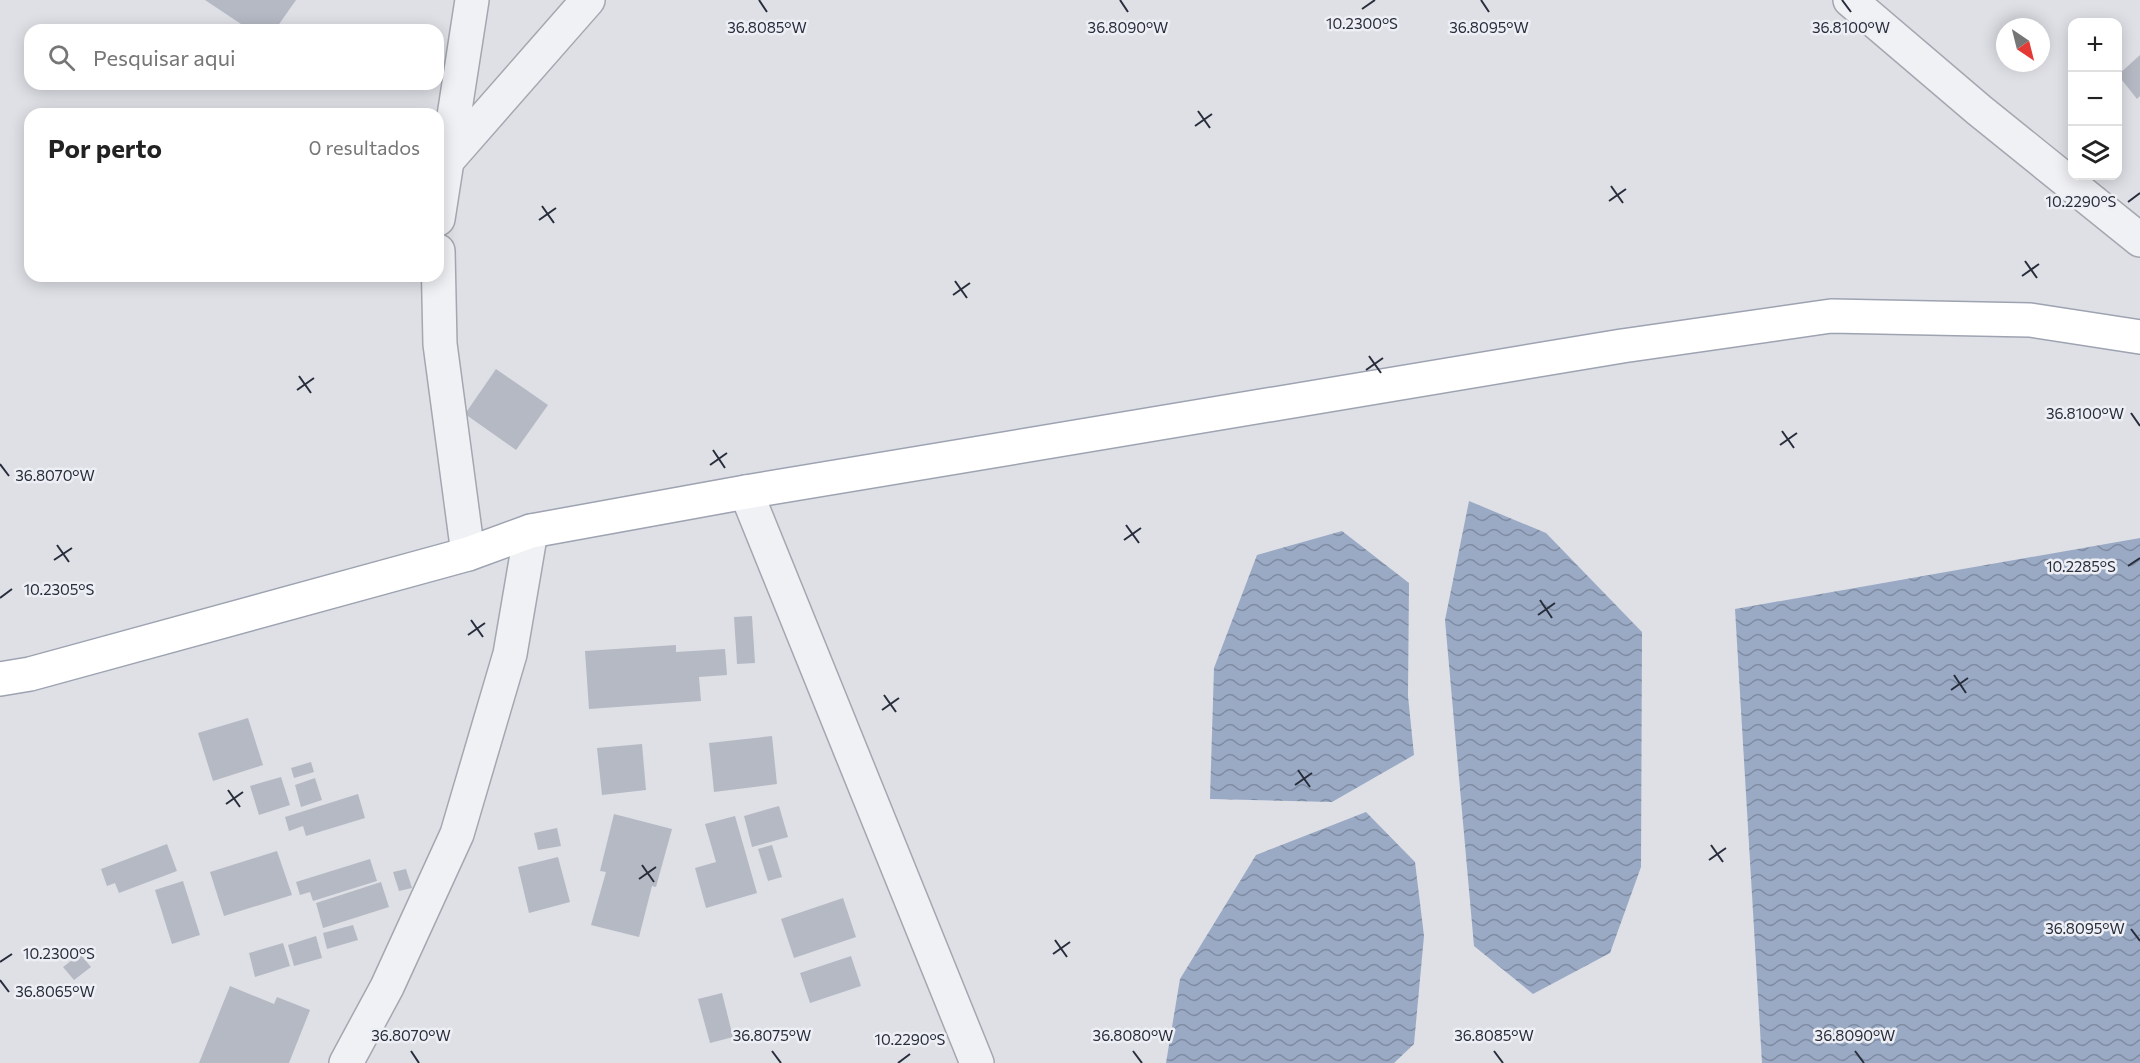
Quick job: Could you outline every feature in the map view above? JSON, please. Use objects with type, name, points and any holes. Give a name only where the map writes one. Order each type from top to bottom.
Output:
[{"type":"main road","points":[[0,679],[30,674],[468,554],[531,531],[746,492],[1622,346],[1831,316],[2030,320],[2140,337]]},
{"type":"street","points":[[444,176],[472,0]]},
{"type":"street","points":[[446,162],[588,0]]},
{"type":"street","points":[[1850,0],[1979,110],[2140,240]]},
{"type":"street","points":[[439,282],[440,344],[468,554]]},
{"type":"street","points":[[746,492],[977,1063]]},
{"type":"street","points":[[346,1063],[387,987],[457,834],[510,654],[531,531]]},
{"type":"water","points":[[1469,501],[1546,533],[1642,632],[1641,867],[1610,953],[1533,994],[1474,946],[1445,620]]},
{"type":"water","points":[[1342,531],[1409,583],[1408,696],[1414,755],[1332,802],[1210,799],[1214,668],[1257,555]]},
{"type":"water","points":[[2140,538],[2140,1063],[1762,1063],[1735,609]]},
{"type":"water","points":[[1366,812],[1415,862],[1424,936],[1414,1044],[1394,1063],[1166,1063],[1180,979],[1256,855]]},
{"type":"building","points":[[205,0],[296,0],[279,24],[241,24]]},
{"type":"building","points":[[2140,55],[2140,96],[2137,99],[2122,80],[2122,71]]},
{"type":"building","points":[[496,369],[548,405],[516,450],[465,414]]},
{"type":"building","points":[[752,616],[755,663],[737,664],[734,617]]},
{"type":"building","points":[[676,645],[676,652],[725,649],[727,675],[699,677],[701,701],[589,709],[585,651]]},
{"type":"building","points":[[248,718],[263,765],[213,781],[198,733]]},
{"type":"building","points":[[772,736],[777,784],[714,792],[709,743]]},
{"type":"building","points":[[642,744],[646,790],[602,795],[597,748]]},
{"type":"building","points":[[311,762],[314,772],[294,778],[291,768]]},
{"type":"building","points":[[281,777],[290,805],[259,815],[250,786]]},
{"type":"building","points":[[315,778],[322,800],[301,807],[295,785]]},
{"type":"building","points":[[358,794],[365,818],[306,836],[303,826],[289,831],[285,817]]},
{"type":"building","points":[[779,806],[788,837],[752,847],[744,816]]},
{"type":"building","points":[[614,814],[672,829],[656,887],[652,886],[639,937],[591,925],[606,872],[600,871]]},
{"type":"building","points":[[735,816],[757,893],[706,908],[695,868],[716,862],[705,824]]},
{"type":"building","points":[[557,828],[561,846],[538,850],[534,833]]},
{"type":"building","points":[[167,844],[177,871],[119,893],[115,883],[107,886],[101,869]]},
{"type":"building","points":[[772,845],[782,877],[768,881],[758,849]]},
{"type":"building","points":[[277,851],[292,895],[224,916],[210,872]]},
{"type":"building","points":[[558,857],[570,902],[529,913],[518,867]]},
{"type":"building","points":[[370,859],[377,881],[313,901],[310,892],[300,895],[296,882]]},
{"type":"building","points":[[406,869],[412,888],[399,891],[393,872]]},
{"type":"building","points":[[183,881],[200,935],[172,944],[155,890]]},
{"type":"building","points":[[381,882],[389,907],[323,928],[316,903]]},
{"type":"building","points":[[843,898],[856,937],[794,958],[781,919]]},
{"type":"building","points":[[353,925],[358,940],[327,949],[323,933]]},
{"type":"building","points":[[316,936],[322,958],[294,966],[288,945]]},
{"type":"building","points":[[283,943],[290,966],[255,977],[249,953]]},
{"type":"building","points":[[80,954],[91,967],[74,980],[63,967]]},
{"type":"building","points":[[851,956],[861,986],[810,1003],[800,973]]},
{"type":"building","points":[[230,986],[274,1004],[277,997],[310,1010],[289,1063],[199,1063]]},
{"type":"building","points":[[722,993],[733,1037],[710,1043],[698,999]]}]
